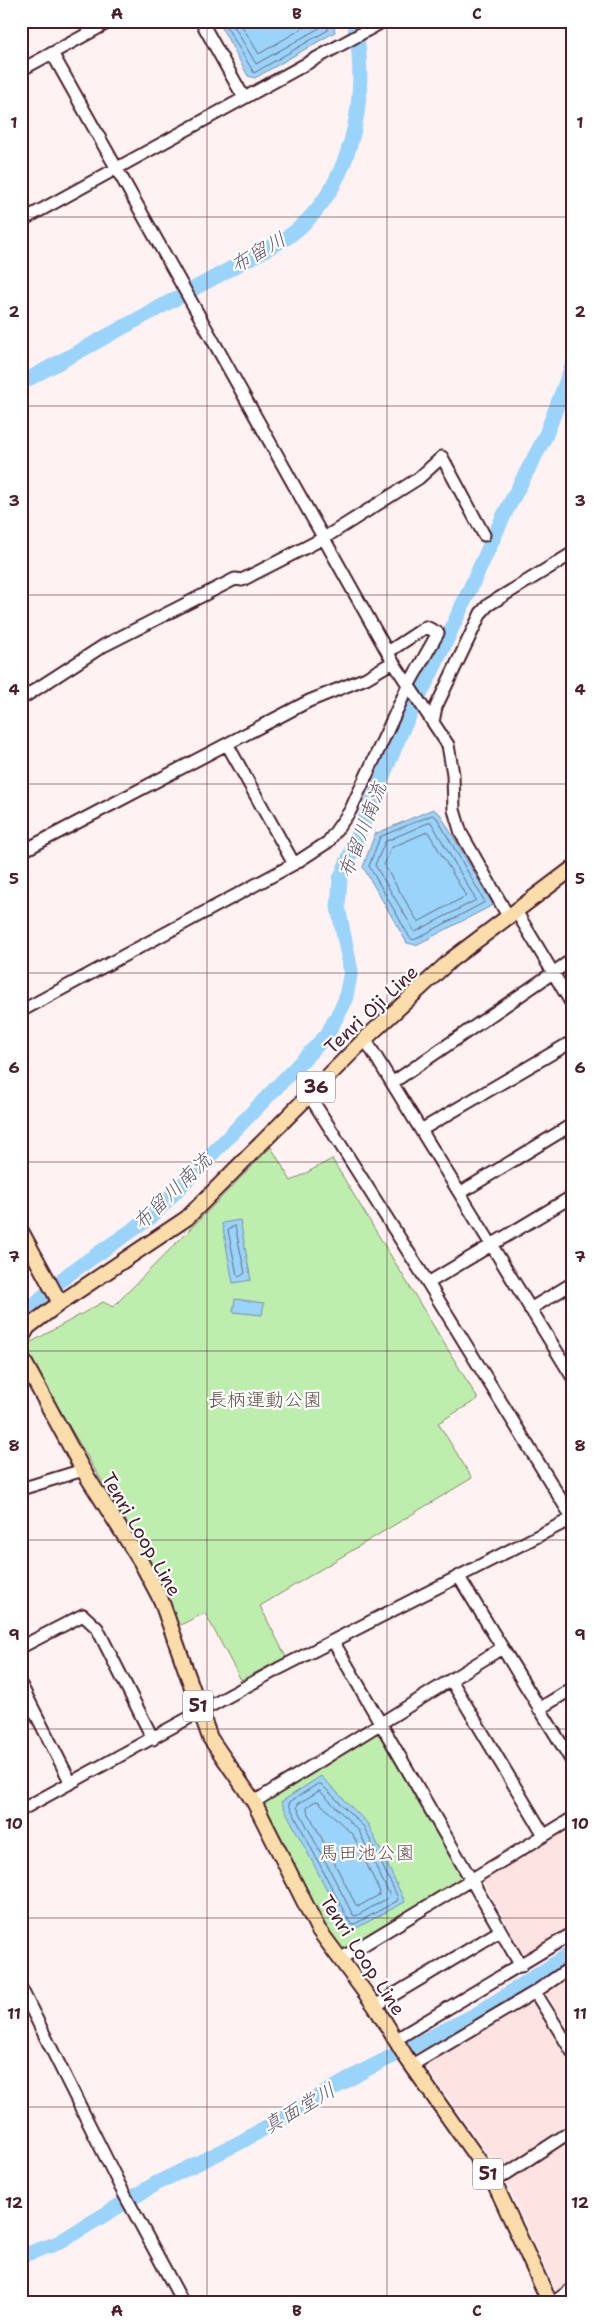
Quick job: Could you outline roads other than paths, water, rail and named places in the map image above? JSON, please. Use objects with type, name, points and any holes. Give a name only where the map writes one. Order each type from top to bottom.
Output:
[{"type":"main road","name":"Tenri Oji Line","points":[[21,1339],[28,1327],[58,1301],[187,1218],[308,1094],[452,959],[573,868]]},
{"type":"main road","points":[[21,1231],[58,1301]]},
{"type":"main road","name":"Tenri Loop Line","points":[[21,1356],[83,1470],[141,1562],[161,1600],[210,1738],[254,1802],[318,1929],[375,2006],[409,2061],[494,2182],[552,2303]]},
{"type":"street","points":[[21,70],[111,21]]},
{"type":"street","points":[[201,21],[244,98]]},
{"type":"street","points":[[21,221],[384,21]]},
{"type":"street","points":[[52,53],[391,657],[448,745],[454,774],[454,810],[461,833],[573,1006]]},
{"type":"street","points":[[21,699],[103,646],[236,578],[242,580],[324,538],[419,478],[442,457],[484,535]]},
{"type":"street","points":[[431,719],[481,613],[488,605],[573,553]]},
{"type":"street","points":[[21,852],[309,701],[366,678],[426,627],[438,633],[350,811],[328,842],[294,864],[21,1011]]},
{"type":"street","points":[[228,744],[294,864]]},
{"type":"street","points":[[392,1083],[573,959]]},
{"type":"street","points":[[365,1039],[530,1309],[571,1372]]},
{"type":"street","points":[[421,1130],[573,1041]]},
{"type":"street","points":[[21,1810],[153,1739],[200,1711],[573,1518],[428,1283],[308,1094]]},
{"type":"street","points":[[460,1193],[573,1124]]},
{"type":"street","points":[[428,1283],[573,1196]]},
{"type":"street","points":[[530,1309],[573,1283]]},
{"type":"street","points":[[21,1489],[83,1470]]},
{"type":"street","points":[[459,1577],[573,1763]]},
{"type":"street","points":[[21,1647],[83,1615],[97,1628],[153,1739]]},
{"type":"street","points":[[333,1641],[521,1966]]},
{"type":"street","points":[[254,1802],[502,1648]]},
{"type":"street","points":[[451,1680],[544,1835]]},
{"type":"street","points":[[21,1685],[71,1783]]},
{"type":"street","points":[[539,1709],[573,1688]]},
{"type":"street","points":[[340,1959],[573,1818]]},
{"type":"street","points":[[375,2006],[500,1931]]},
{"type":"street","points":[[397,2042],[573,1933]]},
{"type":"street","points":[[409,2061],[535,1992],[573,1966]]},
{"type":"street","points":[[21,1988],[121,2188],[183,2303]]},
{"type":"street","points":[[535,1992],[573,2053]]},
{"type":"street","points":[[494,2182],[573,2130]]},
{"type":"street","points":[[552,2303],[573,2288]]},
{"type":"water","points":[[218,21],[333,21],[335,32],[255,78],[248,76]]},
{"type":"water","points":[[433,809],[440,814],[493,905],[416,945],[407,943],[363,867],[375,834]]},
{"type":"water","points":[[240,1220],[251,1280],[233,1283],[222,1223]]},
{"type":"water","points":[[235,1299],[264,1303],[262,1315],[233,1312]]},
{"type":"water","points":[[321,1776],[368,1824],[405,1902],[349,1932],[281,1802]]},
{"type":"waterway","name":"布留川","points":[[21,383],[285,239],[308,220],[326,196],[341,170],[351,141],[360,81],[359,50],[354,21]]},
{"type":"waterway","name":"布留川南流","points":[[21,1318],[70,1273],[150,1218],[327,1035],[345,1001],[351,971],[338,907],[340,879],[403,728],[434,667],[504,515],[545,437],[573,364]]},
{"type":"waterway","name":"真面堂川","points":[[21,2256],[58,2243],[155,2184],[239,2143],[365,2070],[475,2015],[573,1952]]},
{"type":"park label","name":"長柄運動公園","points":[[265,1399]]},
{"type":"park label","name":"馬田池公園","points":[[367,1852]]}]
